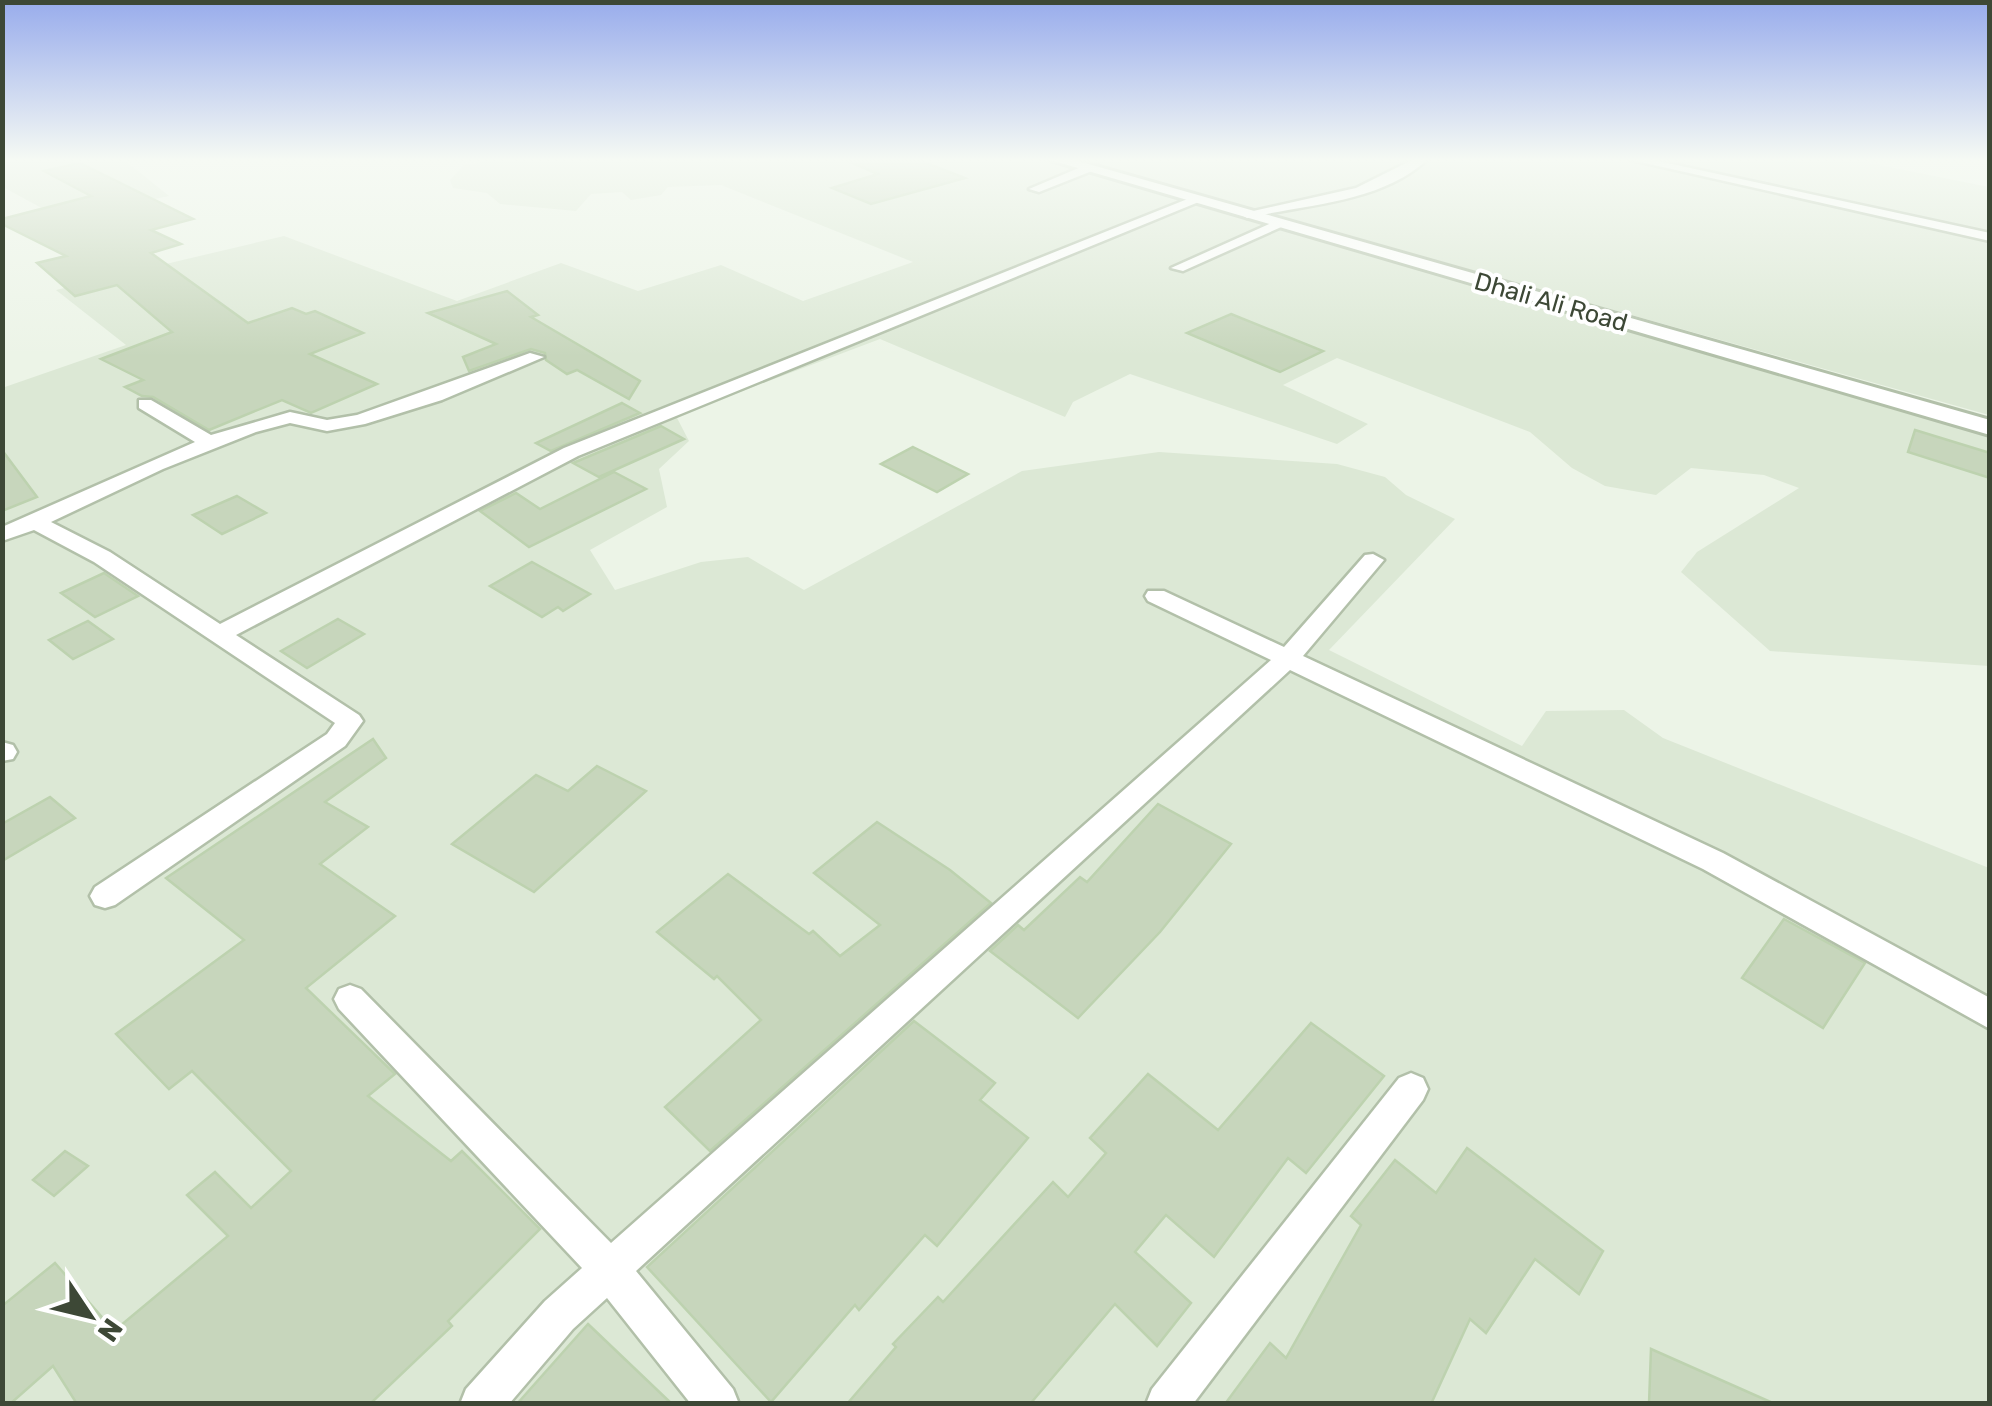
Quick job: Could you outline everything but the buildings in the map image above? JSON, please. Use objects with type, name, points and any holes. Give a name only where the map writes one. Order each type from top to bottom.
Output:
[{"type":"street","points":[[218,635],[571,452],[1138,225]]},
{"type":"street","points":[[1178,268],[1279,225]]},
{"type":"street","name":"Dhali Ali Road","points":[[1282,225],[1990,428]]},
{"type":"street","points":[[1933,225],[1990,237]]},
{"type":"street","points":[[2,535],[211,443],[285,418],[307,416],[326,426],[388,413],[536,357]]},
{"type":"street","points":[[146,404],[211,443]]},
{"type":"street","points":[[36,522],[102,558],[350,722],[336,740],[105,896]]},
{"type":"street","points":[[481,1404],[559,1315],[1286,660],[1374,560]]},
{"type":"street","points":[[1156,596],[1713,861],[1990,1016]]},
{"type":"street","points":[[350,999],[609,1269],[718,1404]]},
{"type":"street","points":[[1167,1404],[1411,1089]]},
{"type":"shaded area","points":[[820,225],[1266,225],[1989,435],[1989,666],[1770,651],[1681,572],[1697,552],[1799,488],[1764,475],[1691,468],[1656,495],[1605,486],[1572,468],[1530,432],[1337,358],[1283,385],[1368,424],[1337,444],[1130,374],[1073,402],[1065,417],[880,339],[676,416],[689,441],[659,469],[667,507],[590,550],[615,590],[701,562],[748,557],[804,590],[1022,471],[1159,452],[1337,464],[1385,477],[1406,495],[1455,519],[1329,650],[1522,746],[1546,711],[1624,710],[1663,738],[1989,868],[1989,1403],[3,1403],[2,388],[126,345],[56,290],[284,236],[457,301],[561,263],[638,291],[721,265],[803,301],[913,262]]},
{"type":"shaded area","points":[[1309,225],[1989,225],[1989,415]]}]
